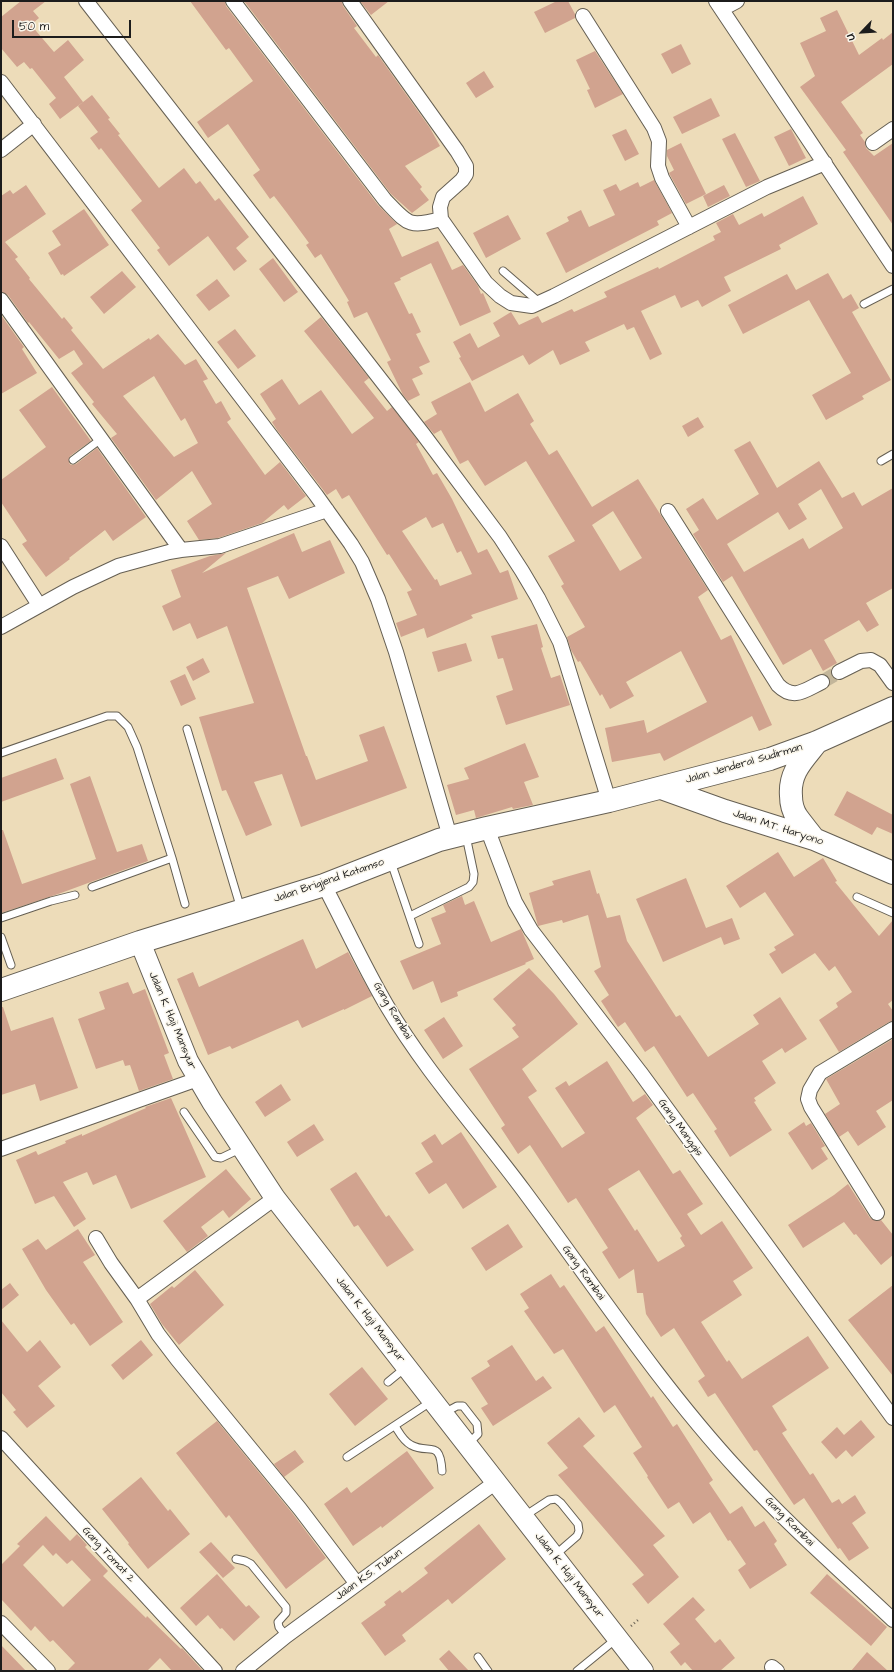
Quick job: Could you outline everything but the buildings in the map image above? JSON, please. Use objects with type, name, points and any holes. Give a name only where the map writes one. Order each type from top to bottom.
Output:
[{"type":"main road","name":"Jalan Jenderal Sudirman","points":[[661,788],[770,759],[817,742],[893,708]]},
{"type":"main road","points":[[814,839],[796,816],[791,800],[790,788],[796,769],[817,742]]},
{"type":"main road","name":"Jalan Brigjend Katamso","points":[[12,978],[140,942],[192,923],[242,911],[324,885],[457,836],[661,788]]},
{"type":"main road","name":"Jalan M.T. Haryono","points":[[661,788],[725,811],[814,839],[893,873]]},
{"type":"street","points":[[86,1],[423,434],[500,537],[538,598],[560,642],[609,801]]},
{"type":"street","points":[[232,1],[385,200],[401,217],[408,221],[422,224],[441,219]]},
{"type":"street","points":[[350,1],[457,151],[466,166],[466,174],[462,180],[440,201],[441,219],[492,289],[511,303],[532,306],[540,303],[576,286],[767,187],[825,163]]},
{"type":"street","points":[[737,1],[719,5],[893,266]]},
{"type":"street","points":[[583,16],[654,128],[658,141],[658,166],[662,178],[689,227]]},
{"type":"street","points":[[1,82],[327,510],[362,562],[378,599],[457,836]]},
{"type":"street","points":[[1,150],[34,124]]},
{"type":"street","points":[[874,143],[893,129]]},
{"type":"street","points":[[1,300],[181,550]]},
{"type":"street","points":[[1,627],[90,578],[118,566],[169,552],[220,546],[327,510]]},
{"type":"street","points":[[668,511],[778,685],[784,691],[799,693],[822,682]]},
{"type":"street","points":[[1,546],[39,605]]},
{"type":"street","points":[[839,672],[861,661],[871,660],[880,665],[893,683]]},
{"type":"street","name":"Gang Manggis","points":[[487,828],[515,902],[531,930],[644,1078],[893,1418]]},
{"type":"street","name":"Gang Rambai","points":[[324,885],[387,1006],[407,1036],[435,1075],[524,1190],[668,1388],[722,1452],[758,1491],[816,1549],[893,1620]]},
{"type":"street","name":"Jalan K. Haji Mansyur","points":[[140,942],[179,1042],[198,1079],[275,1198],[643,1671]]},
{"type":"street","points":[[878,1213],[811,1107],[808,1099],[810,1090],[820,1072],[893,1029]]},
{"type":"street","points":[[1,1149],[198,1079]]},
{"type":"street","points":[[137,1299],[275,1198]]},
{"type":"street","points":[[96,1238],[111,1263],[137,1299],[158,1334],[262,1462],[357,1584]]},
{"type":"street","name":"Gang Tomat 2","points":[[3,1445],[215,1671]]},
{"type":"street","name":"Jalan K.S. Tubun","points":[[244,1671],[286,1636],[496,1482]]},
{"type":"street","points":[[1,1623],[48,1671]]},
{"type":"lane","points":[[503,271],[540,303]]},
{"type":"lane","points":[[864,304],[893,289]]},
{"type":"lane","points":[[73,460],[101,439]]},
{"type":"lane","points":[[881,461],[893,454]]},
{"type":"lane","points":[[1,753],[107,716],[118,716],[128,727],[137,747],[172,858],[184,904]]},
{"type":"lane","points":[[187,730],[242,911]]},
{"type":"lane","points":[[410,916],[469,887],[473,882],[474,874],[457,836]]},
{"type":"lane","points":[[92,887],[172,858]]},
{"type":"lane","points":[[390,860],[419,944]]},
{"type":"lane","points":[[1,918],[51,901],[75,895]]},
{"type":"lane","points":[[857,897],[893,913]]},
{"type":"lane","points":[[1,936],[12,978]]},
{"type":"lane","points":[[184,1112],[215,1157],[220,1158],[242,1148]]},
{"type":"lane","points":[[388,1382],[406,1366]]},
{"type":"lane","points":[[347,1457],[395,1426],[438,1407]]},
{"type":"lane","points":[[395,1426],[404,1440],[410,1445],[416,1448],[433,1449],[439,1454],[442,1471]]},
{"type":"lane","points":[[523,1517],[549,1500],[556,1499],[578,1524],[579,1531],[577,1536],[554,1556]]},
{"type":"lane","points":[[236,1559],[245,1560],[252,1564],[286,1607],[286,1612],[278,1622],[279,1627],[286,1636]]},
{"type":"lane","points":[[577,1671],[617,1638]]},
{"type":"lane","points":[[478,1657],[488,1671]]},
{"type":"tunnel","points":[[822,682],[839,672]]}]
